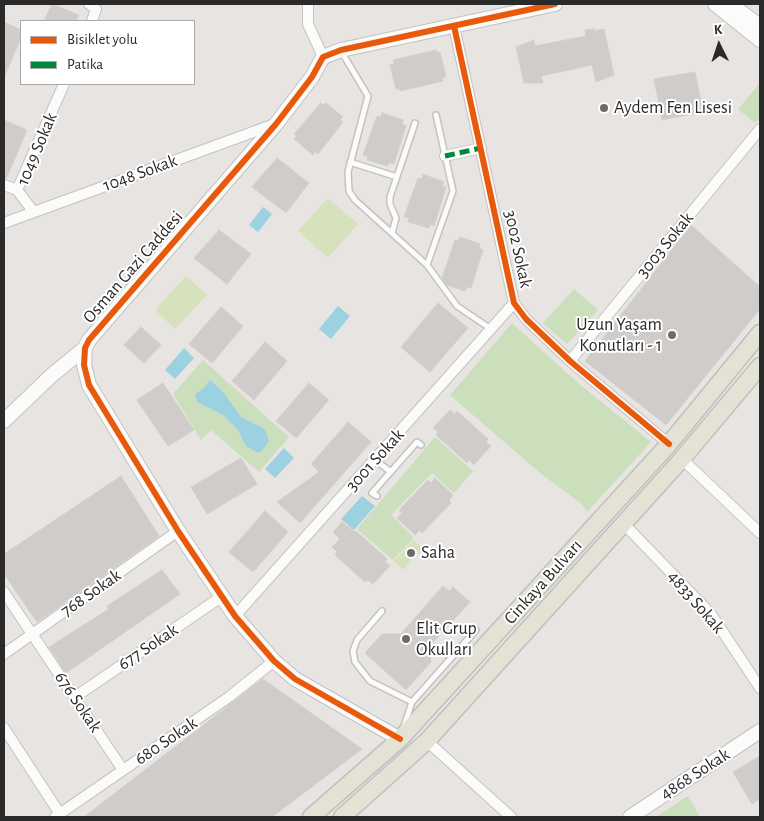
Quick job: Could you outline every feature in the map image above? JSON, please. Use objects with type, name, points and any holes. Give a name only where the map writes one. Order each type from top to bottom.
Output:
[{"type":"main road","name":"Cinkaya Bulvarı","points":[[311,817],[400,739],[669,444],[760,333]]},
{"type":"main road","name":"Cinkaya Bulvarı","points":[[342,817],[427,741],[682,458],[760,366]]},
{"type":"street","points":[[308,4],[308,24],[323,57],[341,50],[454,26],[521,7],[555,4]]},
{"type":"street","points":[[715,4],[760,40]]},
{"type":"street","points":[[730,4],[760,26]]},
{"type":"street","points":[[92,6],[92,20]]},
{"type":"street","name":"3002 Sokak","points":[[454,26],[514,303],[526,319],[570,361],[669,444]]},
{"type":"street","name":"Osman Gazi Caddesi","points":[[323,57],[312,77],[276,124],[96,332],[85,348],[84,365],[89,385],[178,531],[235,616],[274,661],[306,687],[400,739]]},
{"type":"street","name":"1049 Sokak","points":[[33,211],[17,190],[64,85]]},
{"type":"street","name":"1048 Sokak","points":[[4,223],[276,124]]},
{"type":"street","name":"3003 Sokak","points":[[570,361],[760,129]]},
{"type":"street","points":[[445,156],[481,148]]},
{"type":"street","points":[[4,185],[17,190]]},
{"type":"street","name":"3001 Sokak","points":[[235,616],[514,303]]},
{"type":"street","points":[[4,421],[52,375],[85,348]]},
{"type":"street","points":[[682,458],[760,533]]},
{"type":"street","name":"4833 Sokak","points":[[623,523],[711,614],[760,688]]},
{"type":"street","name":"768 Sokak","points":[[4,654],[178,531]]},
{"type":"street","name":"676 Sokak","points":[[4,592],[124,770]]},
{"type":"street","name":"677 Sokak","points":[[74,697],[221,596]]},
{"type":"street","name":"680 Sokak","points":[[57,816],[229,697],[274,661]]},
{"type":"street","points":[[4,728],[57,816]]},
{"type":"street","name":"4868 Sokak","points":[[630,817],[760,732]]},
{"type":"street","points":[[427,741],[511,817]]},
{"type":"lane","points":[[341,50],[368,96],[350,162],[347,182],[349,191],[355,200],[426,265],[457,306],[491,329]]},
{"type":"lane","points":[[426,265],[453,191],[436,115]]},
{"type":"lane","points":[[392,233],[396,218],[390,204],[390,197],[415,123]]},
{"type":"lane","points":[[350,162],[397,177]]},
{"type":"lane","points":[[377,496],[372,493],[417,442],[421,445]]},
{"type":"lane","points":[[376,460],[391,472]]},
{"type":"lane","points":[[382,611],[357,640],[352,652],[355,662],[370,681],[412,702]]},
{"type":"lane","points":[[400,739],[412,702],[476,630]]},
{"type":"green space","points":[[760,83],[760,118],[755,123],[738,109]]},
{"type":"green space","points":[[328,198],[358,224],[328,258],[298,231]]},
{"type":"green space","points":[[186,276],[207,295],[175,329],[155,310]]},
{"type":"green space","points":[[574,289],[598,310],[567,344],[543,323]]},
{"type":"green space","points":[[512,323],[578,383],[651,442],[587,512],[583,505],[540,473],[450,395]]},
{"type":"green space","points":[[203,360],[289,437],[259,472],[211,430],[201,440],[173,394]]},
{"type":"green space","points":[[435,437],[473,471],[454,493],[432,473],[391,515],[414,538],[393,560],[357,529]]},
{"type":"green space","name":"Saha","points":[[414,540],[423,549],[403,570],[394,561]]},
{"type":"green space","points":[[688,796],[700,817],[655,817]]},
{"type":"water","points":[[263,207],[272,214],[258,232],[249,225]]},
{"type":"water","points":[[338,306],[350,316],[331,339],[319,329]]},
{"type":"water","points":[[184,348],[194,358],[175,379],[165,370]]},
{"type":"water","points":[[210,380],[224,393],[241,417],[265,429],[269,441],[261,452],[258,453],[246,446],[238,430],[223,415],[197,402],[195,394],[204,388]]},
{"type":"water","points":[[284,448],[294,458],[275,478],[265,469]]},
{"type":"water","points":[[362,496],[375,506],[354,530],[341,519]]},
{"type":"building","points":[[52,4],[79,15],[76,20],[44,20]]},
{"type":"building","points":[[4,22],[20,30],[20,40],[4,77]]},
{"type":"building","points":[[594,29],[594,31],[604,29],[614,75],[596,82],[592,65],[541,76],[543,83],[524,83],[516,47],[534,40],[535,46],[586,36],[585,30]]},
{"type":"building","points":[[436,50],[437,53],[440,52],[446,76],[442,78],[443,81],[400,91],[399,88],[396,89],[390,65],[394,64],[393,60]]},
{"type":"building","points":[[695,72],[703,112],[662,120],[654,79]]},
{"type":"building","points":[[321,103],[323,105],[326,103],[343,117],[340,120],[343,122],[318,154],[315,151],[313,155],[294,139],[297,136],[294,134]]},
{"type":"building","points":[[382,113],[403,120],[402,124],[406,126],[394,164],[389,162],[388,166],[367,160],[368,156],[363,155],[377,116],[381,117]]},
{"type":"building","points":[[4,120],[27,130],[6,179],[4,178]]},
{"type":"building","points":[[277,158],[309,183],[286,213],[252,187]]},
{"type":"building","points":[[423,174],[444,182],[442,186],[446,187],[434,226],[430,224],[429,228],[408,222],[409,218],[404,217],[418,178],[422,179]]},
{"type":"building","name":"Uzun Yaşam Konutları - 1","points":[[691,225],[760,287],[760,309],[666,425],[585,361]]},
{"type":"building","points":[[219,230],[251,254],[227,284],[194,258]]},
{"type":"building","points":[[460,237],[480,244],[479,248],[483,250],[471,288],[467,287],[465,291],[447,285],[442,278],[455,240],[458,241]]},
{"type":"building","points":[[438,303],[468,328],[430,372],[401,347]]},
{"type":"building","points":[[221,307],[243,326],[212,363],[189,344]]},
{"type":"building","points":[[141,327],[161,345],[144,363],[124,345]]},
{"type":"building","points":[[265,342],[287,361],[254,400],[232,381]]},
{"type":"building","points":[[163,383],[194,430],[168,446],[137,400]]},
{"type":"building","points":[[309,383],[329,400],[296,438],[276,421]]},
{"type":"building","points":[[450,410],[455,414],[457,411],[488,439],[486,442],[491,446],[474,465],[469,460],[467,463],[436,435],[438,432],[433,428]]},
{"type":"building","points":[[348,422],[371,442],[300,523],[277,502],[319,472],[311,464]]},
{"type":"building","points":[[241,458],[257,484],[207,514],[191,487]]},
{"type":"building","points":[[121,476],[159,536],[37,622],[4,574],[4,554]]},
{"type":"building","points":[[435,478],[453,495],[449,500],[451,503],[422,533],[420,530],[415,535],[397,518],[402,513],[399,510],[428,480],[431,483]]},
{"type":"building","points":[[265,511],[288,532],[253,572],[229,552]]},
{"type":"building","points":[[342,522],[356,531],[387,559],[385,561],[390,566],[373,584],[368,580],[365,582],[335,555],[337,552],[332,547],[340,539],[333,532]]},
{"type":"building","points":[[162,570],[180,594],[66,673],[49,647],[109,609],[107,606]]},
{"type":"building","name":"Elit Grup Okulları","points":[[443,586],[449,591],[453,587],[470,602],[429,647],[431,662],[406,690],[365,653],[382,634],[401,634]]},
{"type":"building","points":[[263,679],[362,749],[272,817],[84,817]]},
{"type":"building","points":[[760,756],[760,799],[752,804],[733,772]]},
{"type":"marked path","points":[[445,156],[481,148]]},
{"type":"cycle path","points":[[400,739],[295,679],[274,661],[235,616],[178,531],[89,385],[84,365],[85,348],[89,340],[276,124],[312,77],[323,57],[341,50],[555,4]]},
{"type":"cycle path","points":[[454,26],[514,303],[526,319],[570,361],[669,444]]},
{"type":"place","name":"Aydem Fen Lisesi","points":[[604,108]]},
{"type":"place","name":"Uzun Yaşam Konutları - 1","points":[[672,335]]},
{"type":"place","name":"Saha","points":[[411,553]]},
{"type":"place","name":"Elit Grup Okulları","points":[[406,639]]}]
